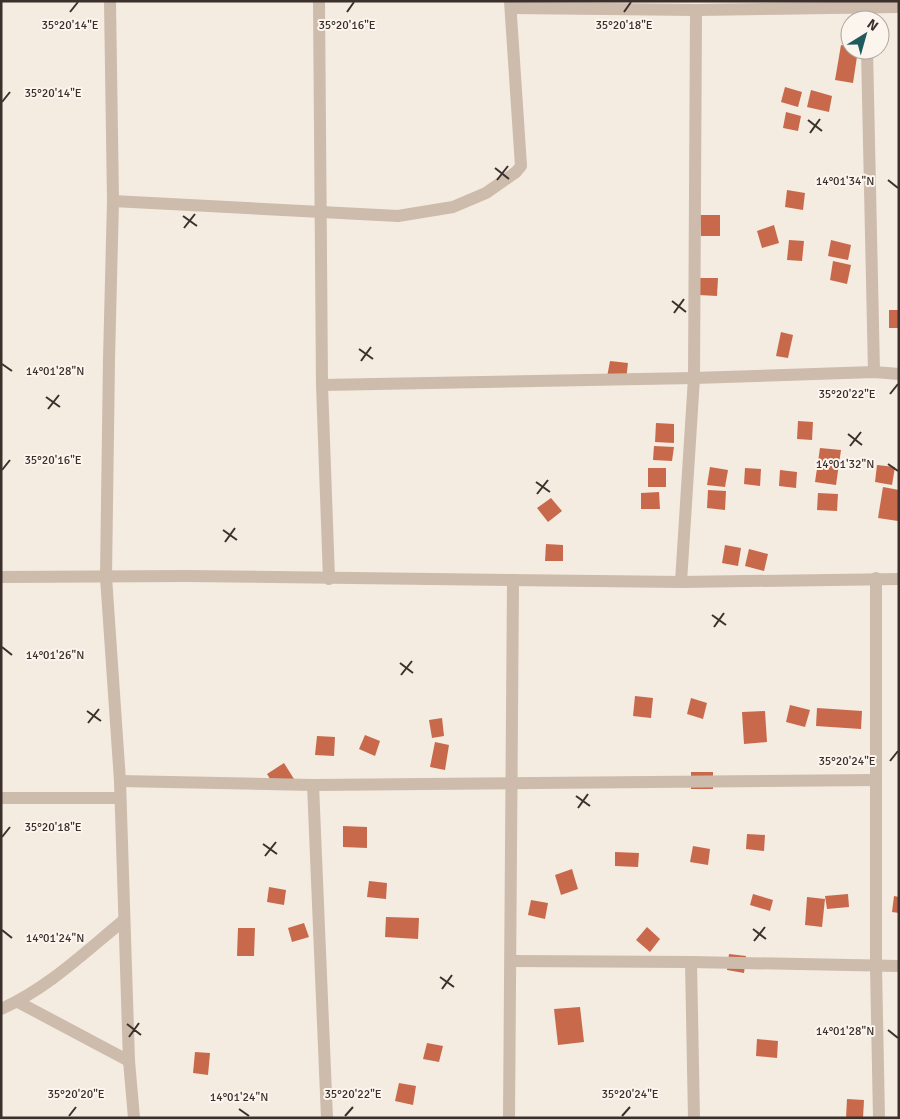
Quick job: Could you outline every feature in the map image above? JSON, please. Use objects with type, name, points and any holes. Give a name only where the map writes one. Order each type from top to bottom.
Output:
[{"type":"street","points":[[110,1],[113,201],[106,577],[120,781],[123,921],[129,1061],[134,1118]]},
{"type":"street","points":[[318,1],[322,384],[329,579]]},
{"type":"street","points":[[113,201],[398,216],[453,208],[486,193],[516,172],[521,166],[522,156],[511,5],[696,10],[866,4],[899,7]]},
{"type":"street","points":[[681,582],[694,378],[696,10]]},
{"type":"street","points":[[867,60],[874,372]]},
{"type":"street","points":[[322,384],[694,378],[874,372],[899,374]]},
{"type":"street","points":[[1,578],[106,577],[681,582],[899,579]]},
{"type":"street","points":[[876,578],[876,966],[879,1118]]},
{"type":"street","points":[[509,1118],[512,961],[513,580]]},
{"type":"street","points":[[120,781],[314,785],[876,780]]},
{"type":"street","points":[[314,785],[327,1118]]},
{"type":"street","points":[[1,798],[120,798]]},
{"type":"street","points":[[1,1009],[18,1002],[59,973],[123,921]]},
{"type":"street","points":[[512,961],[899,966]]},
{"type":"street","points":[[691,962],[694,1118]]},
{"type":"street","points":[[18,1002],[129,1061]]},
{"type":"building","points":[[840,51],[840,60],[856,60],[853,83],[835,80]]},
{"type":"building","points":[[785,87],[802,92],[798,107],[781,102]]},
{"type":"building","points":[[811,90],[832,96],[829,112],[807,107]]},
{"type":"building","points":[[786,112],[801,116],[798,131],[783,128]]},
{"type":"building","points":[[787,190],[805,193],[803,210],[785,207]]},
{"type":"building","points":[[700,215],[720,215],[720,236],[701,236]]},
{"type":"building","points":[[774,225],[779,243],[762,248],[757,231]]},
{"type":"building","points":[[789,240],[804,241],[802,261],[787,260]]},
{"type":"building","points":[[831,240],[851,245],[848,260],[828,256]]},
{"type":"building","points":[[833,261],[851,265],[847,284],[830,280]]},
{"type":"building","points":[[700,278],[718,278],[717,296],[699,295]]},
{"type":"building","points":[[889,310],[899,310],[899,328],[889,328]]},
{"type":"building","points":[[781,332],[793,335],[788,358],[776,356]]},
{"type":"building","points":[[610,361],[628,363],[626,380],[607,377]]},
{"type":"building","points":[[798,421],[813,422],[812,440],[797,439]]},
{"type":"building","points":[[656,423],[674,424],[674,443],[655,442]]},
{"type":"building","points":[[654,446],[674,447],[672,461],[653,460]]},
{"type":"building","points":[[820,448],[841,450],[836,485],[815,482]]},
{"type":"building","points":[[877,465],[895,467],[892,485],[875,482]]},
{"type":"building","points":[[710,467],[728,470],[725,487],[707,485]]},
{"type":"building","points":[[648,468],[666,468],[666,487],[648,487]]},
{"type":"building","points":[[745,468],[761,469],[760,486],[744,484]]},
{"type":"building","points":[[780,470],[797,472],[796,488],[779,486]]},
{"type":"building","points":[[883,487],[899,490],[898,521],[878,518]]},
{"type":"building","points":[[708,490],[726,491],[725,510],[707,508]]},
{"type":"building","points":[[659,492],[660,509],[641,509],[641,493]]},
{"type":"building","points":[[818,493],[838,494],[837,511],[817,510]]},
{"type":"building","points":[[551,498],[562,511],[548,522],[537,508]]},
{"type":"building","points":[[546,544],[563,545],[563,561],[545,561]]},
{"type":"building","points":[[725,545],[741,548],[738,566],[722,563]]},
{"type":"building","points":[[749,549],[768,554],[764,571],[745,566]]},
{"type":"building","points":[[635,696],[653,698],[651,718],[633,716]]},
{"type":"building","points":[[691,698],[707,703],[703,719],[687,714]]},
{"type":"building","points":[[790,705],[810,710],[805,727],[786,722]]},
{"type":"building","points":[[817,708],[862,711],[861,729],[816,726]]},
{"type":"building","points":[[765,711],[767,742],[744,744],[742,712]]},
{"type":"building","points":[[442,718],[444,736],[432,738],[429,720]]},
{"type":"building","points":[[365,735],[380,741],[375,756],[359,749]]},
{"type":"building","points":[[317,736],[335,737],[334,756],[315,755]]},
{"type":"building","points":[[435,742],[449,745],[445,770],[430,767]]},
{"type":"building","points":[[284,763],[294,779],[277,790],[267,774]]},
{"type":"building","points":[[691,772],[713,772],[713,789],[691,789]]},
{"type":"building","points":[[343,826],[367,827],[367,848],[343,847]]},
{"type":"building","points":[[747,834],[765,835],[764,851],[746,849]]},
{"type":"building","points":[[693,846],[710,849],[708,865],[690,862]]},
{"type":"building","points":[[615,852],[639,853],[638,867],[615,866]]},
{"type":"building","points":[[572,869],[578,889],[561,895],[555,875]]},
{"type":"building","points":[[369,881],[387,883],[386,899],[367,897]]},
{"type":"building","points":[[269,887],[286,890],[284,905],[267,902]]},
{"type":"building","points":[[753,894],[773,900],[770,911],[750,905]]},
{"type":"building","points":[[848,894],[849,907],[827,909],[825,896]]},
{"type":"building","points":[[894,896],[899,897],[899,913],[892,912]]},
{"type":"building","points":[[807,897],[825,899],[822,927],[805,925]]},
{"type":"building","points":[[531,900],[548,903],[545,919],[528,915]]},
{"type":"building","points":[[386,917],[419,918],[418,939],[385,937]]},
{"type":"building","points":[[304,923],[309,937],[292,942],[288,928]]},
{"type":"building","points":[[647,927],[660,939],[650,952],[636,940]]},
{"type":"building","points":[[238,928],[255,928],[254,956],[237,956]]},
{"type":"building","points":[[729,954],[746,956],[744,973],[727,970]]},
{"type":"building","points":[[580,1007],[584,1042],[558,1045],[554,1009]]},
{"type":"building","points":[[757,1039],[778,1041],[777,1058],[756,1056]]},
{"type":"building","points":[[427,1043],[443,1046],[439,1062],[423,1059]]},
{"type":"building","points":[[195,1052],[210,1053],[208,1075],[193,1073]]},
{"type":"building","points":[[399,1083],[416,1086],[413,1105],[395,1101]]},
{"type":"building","points":[[847,1099],[864,1100],[863,1118],[846,1118]]}]
